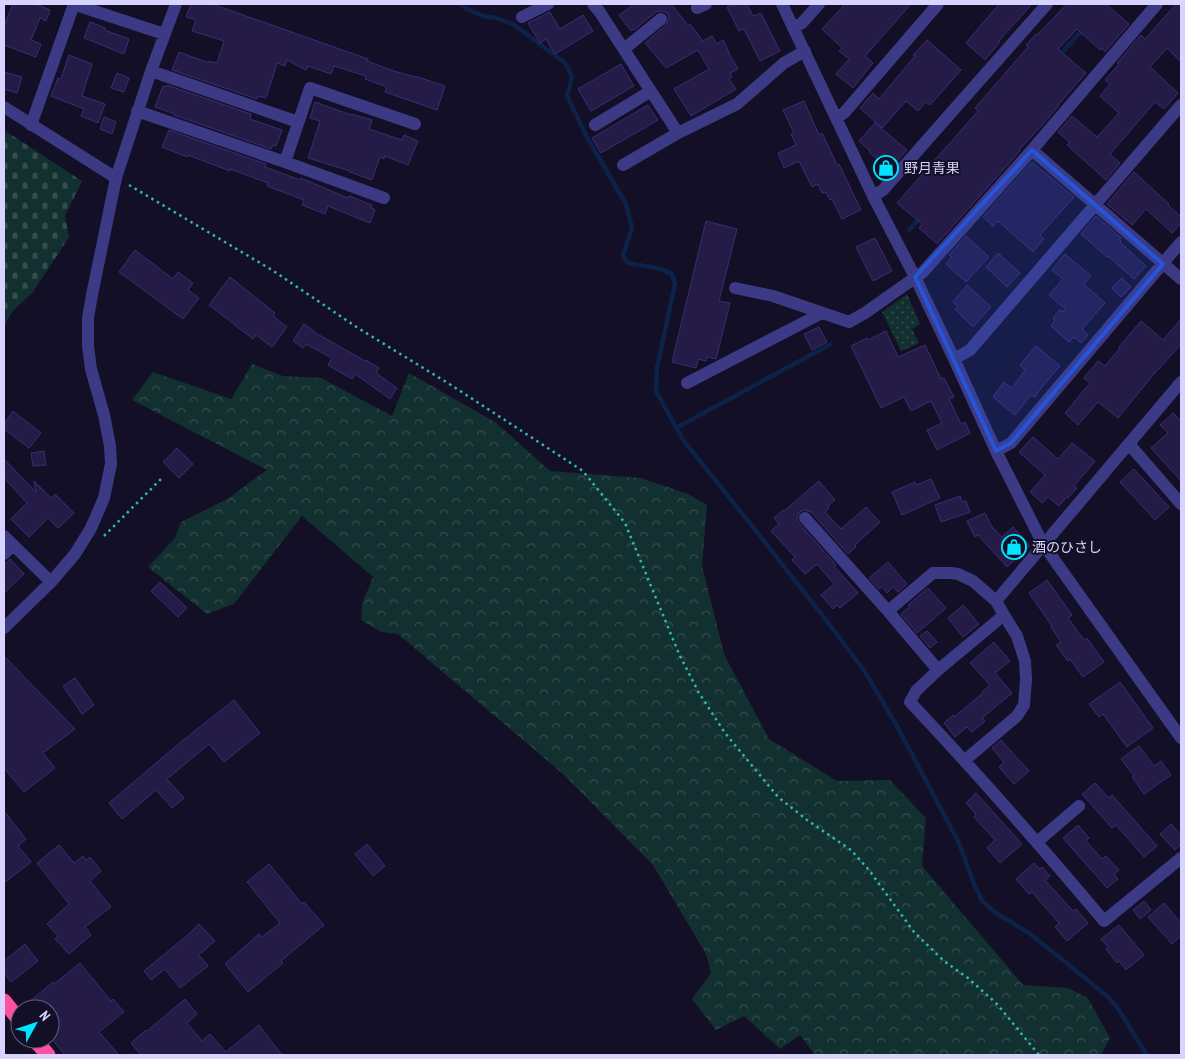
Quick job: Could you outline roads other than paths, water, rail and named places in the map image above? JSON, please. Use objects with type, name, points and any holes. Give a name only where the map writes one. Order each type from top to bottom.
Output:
[{"type":"street","points":[[31,125],[74,4],[164,34]]},
{"type":"street","points":[[4,628],[51,582],[75,554],[91,528],[104,498],[111,464],[110,446],[88,346],[92,295],[116,178],[151,71],[176,4]]},
{"type":"street","points":[[522,17],[548,4]]},
{"type":"street","points":[[592,4],[599,10],[678,134]]},
{"type":"street","points":[[782,4],[873,196],[915,277],[996,451],[1043,544],[1181,738]]},
{"type":"street","points":[[793,28],[802,23],[819,4]]},
{"type":"street","points":[[836,118],[844,113],[938,4]]},
{"type":"street","points":[[873,196],[883,190],[1047,4]]},
{"type":"street","points":[[735,288],[773,296],[849,322],[865,313],[924,272],[1157,4]]},
{"type":"street","points":[[624,48],[661,19]]},
{"type":"street","points":[[623,165],[737,104],[784,63],[804,51]]},
{"type":"street","points":[[151,71],[298,122]]},
{"type":"street","points":[[285,162],[310,88],[415,124]]},
{"type":"street","points":[[595,125],[651,91]]},
{"type":"street","points":[[954,359],[970,350],[1181,105]]},
{"type":"street","points":[[4,107],[116,178]]},
{"type":"street","points":[[138,112],[384,198]]},
{"type":"street","points":[[1032,150],[1181,279]]},
{"type":"street","points":[[996,451],[1011,442],[1181,242]]},
{"type":"street","points":[[686,383],[822,313]]},
{"type":"street","points":[[996,601],[1129,444],[1179,389]]},
{"type":"street","points":[[1129,444],[1181,504]]},
{"type":"street","points":[[805,518],[938,670]]},
{"type":"street","points":[[4,536],[51,582]]},
{"type":"street","points":[[4,554],[13,545]]},
{"type":"street","points":[[888,611],[933,573],[958,574],[974,581],[996,601],[1017,636],[1025,661],[1024,705],[1017,716],[964,760]]},
{"type":"street","points":[[1004,615],[938,670],[916,692],[910,702],[1037,842],[1104,921],[1181,858]]},
{"type":"street","points":[[1037,842],[1079,806]]},
{"type":"waterway","points":[[461,4],[467,9],[483,16],[513,24],[565,63],[572,77],[567,96],[588,139],[626,204],[632,228],[623,256],[628,263],[661,269],[672,274],[675,284],[657,368],[656,391],[683,440],[865,672],[897,726],[959,843],[982,901],[996,913],[1029,933],[1106,995],[1117,1007],[1147,1055]]},
{"type":"waterway","points":[[1059,56],[1084,28]]},
{"type":"waterway","points":[[909,230],[921,217]]},
{"type":"waterway","points":[[676,428],[831,344]]},
{"type":"place","name":"野月青果","points":[[886,168]]},
{"type":"place","name":"酒のひさし","points":[[1014,547]]}]
